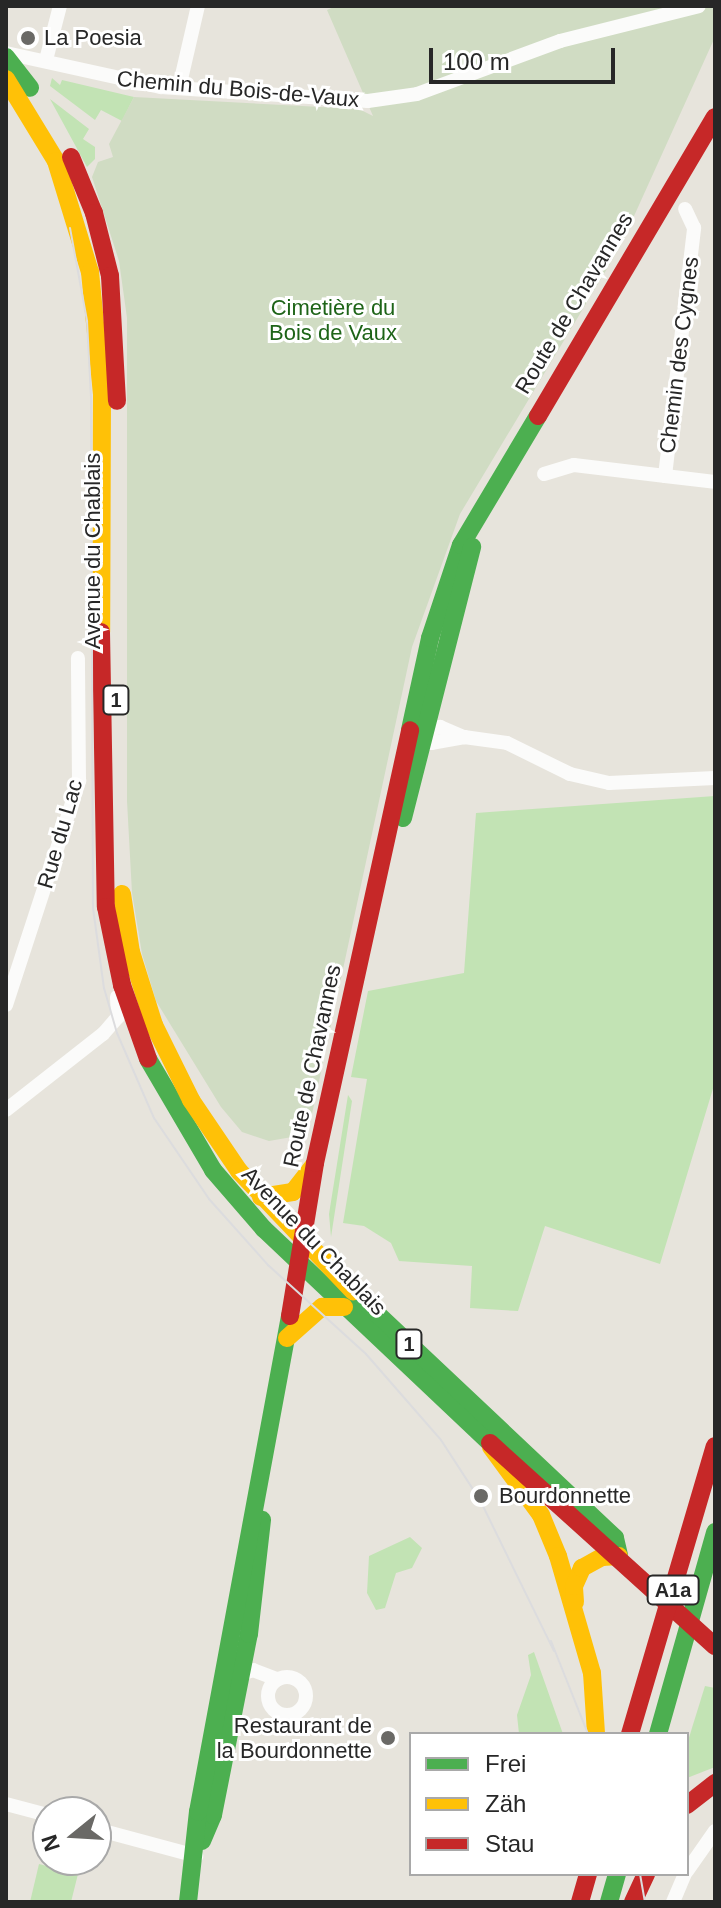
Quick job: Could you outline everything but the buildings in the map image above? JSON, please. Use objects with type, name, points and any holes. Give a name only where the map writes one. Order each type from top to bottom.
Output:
[{"type":"main road","name":"Avenue du Chablais","points":[[6,55],[42,104],[71,157],[94,213],[110,276],[117,337],[116,827],[131,952],[154,1025],[191,1100],[261,1197],[302,1240],[610,1534],[619,1556]]},
{"type":"main road","name":"Avenue du Chablais","points":[[6,79],[56,161],[84,242],[93,293],[102,394],[100,784],[106,907],[122,985],[160,1087],[213,1170],[299,1263],[602,1550],[619,1556],[715,1646]]},
{"type":"main road","name":"Route de Chavannes","points":[[398,813],[443,596],[461,545],[715,117]]},
{"type":"main road","name":"Route de Chavannes","points":[[188,1902],[196,1856],[198,1812],[231,1675],[315,1163],[376,881],[398,813],[429,735],[431,710],[479,517]]},
{"type":"main road","points":[[261,1197],[293,1192],[315,1163]]},
{"type":"main road","points":[[287,1338],[322,1307],[344,1307]]},
{"type":"main road","name":"A1a","points":[[631,1732],[715,1446]]},
{"type":"main road","points":[[491,1447],[541,1515],[576,1613],[592,1673],[596,1732]]},
{"type":"main road","name":"A1a","points":[[659,1732],[715,1532]]},
{"type":"main road","points":[[576,1613],[574,1586],[582,1568],[602,1557],[619,1556]]},
{"type":"main road","points":[[686,1636],[715,1567]]},
{"type":"main road","points":[[689,1803],[715,1783]]},
{"type":"main road","points":[[562,1902],[568,1876]]},
{"type":"main road","points":[[580,1902],[587,1876]]},
{"type":"main road","points":[[609,1902],[616,1876]]},
{"type":"main road","points":[[633,1902],[645,1876]]},
{"type":"street","points":[[46,60],[60,6]]},
{"type":"street","points":[[179,88],[198,6]]},
{"type":"street","name":"Chemin du Bois-de-Vaux","points":[[6,55],[46,60],[123,82],[368,101],[417,94],[560,41],[699,6]]},
{"type":"street","name":"Chemin des Cygnes","points":[[544,474],[574,465],[665,476],[694,228],[685,209]]},
{"type":"street","points":[[665,476],[715,482]]},
{"type":"street","name":"Route de Chavannes","points":[[429,735],[417,723],[441,626],[443,596]]},
{"type":"street","name":"Rue du Lac","points":[[6,1005],[79,781],[78,658]]},
{"type":"street","points":[[429,735],[507,743],[570,774],[609,783],[715,778]]},
{"type":"street","points":[[6,1110],[103,1034],[120,1009],[105,948],[106,907]]},
{"type":"street","points":[[103,1034],[128,1036],[144,1071],[160,1087]]},
{"type":"street","points":[[231,1675],[253,1670],[277,1679],[301,1682],[304,1706],[287,1715],[270,1704],[268,1693],[277,1679]]},
{"type":"street","points":[[231,1675],[250,1690],[268,1693]]},
{"type":"street","points":[[6,1804],[32,1811]]},
{"type":"street","points":[[689,1869],[715,1831]]},
{"type":"street","points":[[112,1833],[196,1856]]},
{"type":"street","points":[[673,1902],[685,1876]]},
{"type":"green space","name":"Cimetière du Bois de Vaux","points":[[336,6],[715,6],[715,37],[620,247],[460,514],[412,647],[312,1114],[292,1137],[269,1141],[242,1132],[221,1107],[156,1001],[142,954],[132,893],[127,801],[127,318],[119,261],[92,177],[98,162],[113,157],[109,144],[134,97],[359,109],[373,116],[327,10]]},
{"type":"green space","points":[[52,78],[60,85],[62,80],[134,97],[122,121],[101,110],[95,120],[50,86]]},
{"type":"green space","points":[[50,99],[89,129],[83,139],[95,147],[95,159],[87,167]]},
{"type":"green space","points":[[715,796],[715,1082],[660,1264],[545,1226],[518,1311],[470,1308],[472,1266],[399,1261],[391,1243],[364,1226],[343,1223],[367,1079],[351,1077],[368,991],[464,973],[476,813]]},
{"type":"green space","points":[[348,1095],[352,1101],[331,1237],[329,1214]]},
{"type":"green space","points":[[410,1537],[422,1548],[412,1568],[396,1573],[385,1608],[376,1610],[367,1593],[369,1556]]},
{"type":"green space","points":[[534,1652],[562,1732],[519,1732],[517,1715],[531,1675],[528,1655]]},
{"type":"green space","points":[[705,1686],[715,1688],[715,1767],[689,1777],[689,1738]]},
{"type":"green space","points":[[36,1876],[78,1876],[71,1902],[30,1902]]},
{"type":"tram line","points":[[70,228],[87,321],[91,397],[93,908],[104,988],[117,1033],[154,1118],[209,1199],[268,1265],[366,1354],[441,1440],[480,1500],[554,1651]]},
{"type":"tram line","points":[[551,1641],[587,1732]]},
{"type":"tram line","points":[[640,1876],[645,1902]]},
{"type":"traffic: fast","points":[[6,57],[30,88]]},
{"type":"traffic: fast","points":[[410,730],[430,638],[461,545],[538,416]]},
{"type":"traffic: fast","points":[[403,818],[472,547]]},
{"type":"traffic: fast","points":[[148,1059],[213,1170],[264,1229],[490,1443]]},
{"type":"traffic: fast","points":[[353,1291],[615,1538],[619,1556]]},
{"type":"traffic: fast","points":[[188,1902],[198,1812],[290,1316]]},
{"type":"traffic: fast","points":[[202,1841],[213,1815],[249,1634],[262,1520]]},
{"type":"traffic: fast","points":[[659,1732],[715,1532]]},
{"type":"traffic: fast","points":[[609,1902],[616,1876]]},
{"type":"traffic: slow","points":[[6,79],[56,161],[90,272],[102,394],[101,632]]},
{"type":"traffic: slow","points":[[122,894],[131,952],[154,1025],[191,1100],[239,1171],[353,1291]]},
{"type":"traffic: slow","points":[[261,1197],[293,1192],[313,1166]]},
{"type":"traffic: slow","points":[[287,1338],[322,1307],[344,1307]]},
{"type":"traffic: slow","points":[[491,1447],[541,1515],[558,1556],[592,1673],[596,1732]]},
{"type":"traffic: slow","points":[[575,1602],[574,1586],[582,1568],[602,1557],[619,1556]]},
{"type":"traffic: jam","points":[[538,416],[715,117]]},
{"type":"traffic: jam","points":[[71,157],[94,213],[110,276],[117,401]]},
{"type":"traffic: jam","points":[[101,632],[106,907],[122,985],[148,1059]]},
{"type":"traffic: jam","points":[[290,1316],[315,1163],[410,730]]},
{"type":"traffic: jam","points":[[490,1443],[715,1646]]},
{"type":"traffic: jam","points":[[631,1732],[715,1446]]},
{"type":"traffic: jam","points":[[689,1803],[715,1783]]},
{"type":"traffic: jam","points":[[580,1902],[587,1876]]},
{"type":"traffic: jam","points":[[633,1902],[645,1876]]},
{"type":"place","name":"La Poesia","points":[[28,38]]},
{"type":"place","name":"Bourdonnette","points":[[481,1496]]},
{"type":"place","name":"Restaurant de la Bourdonnette","points":[[388,1738]]}]
